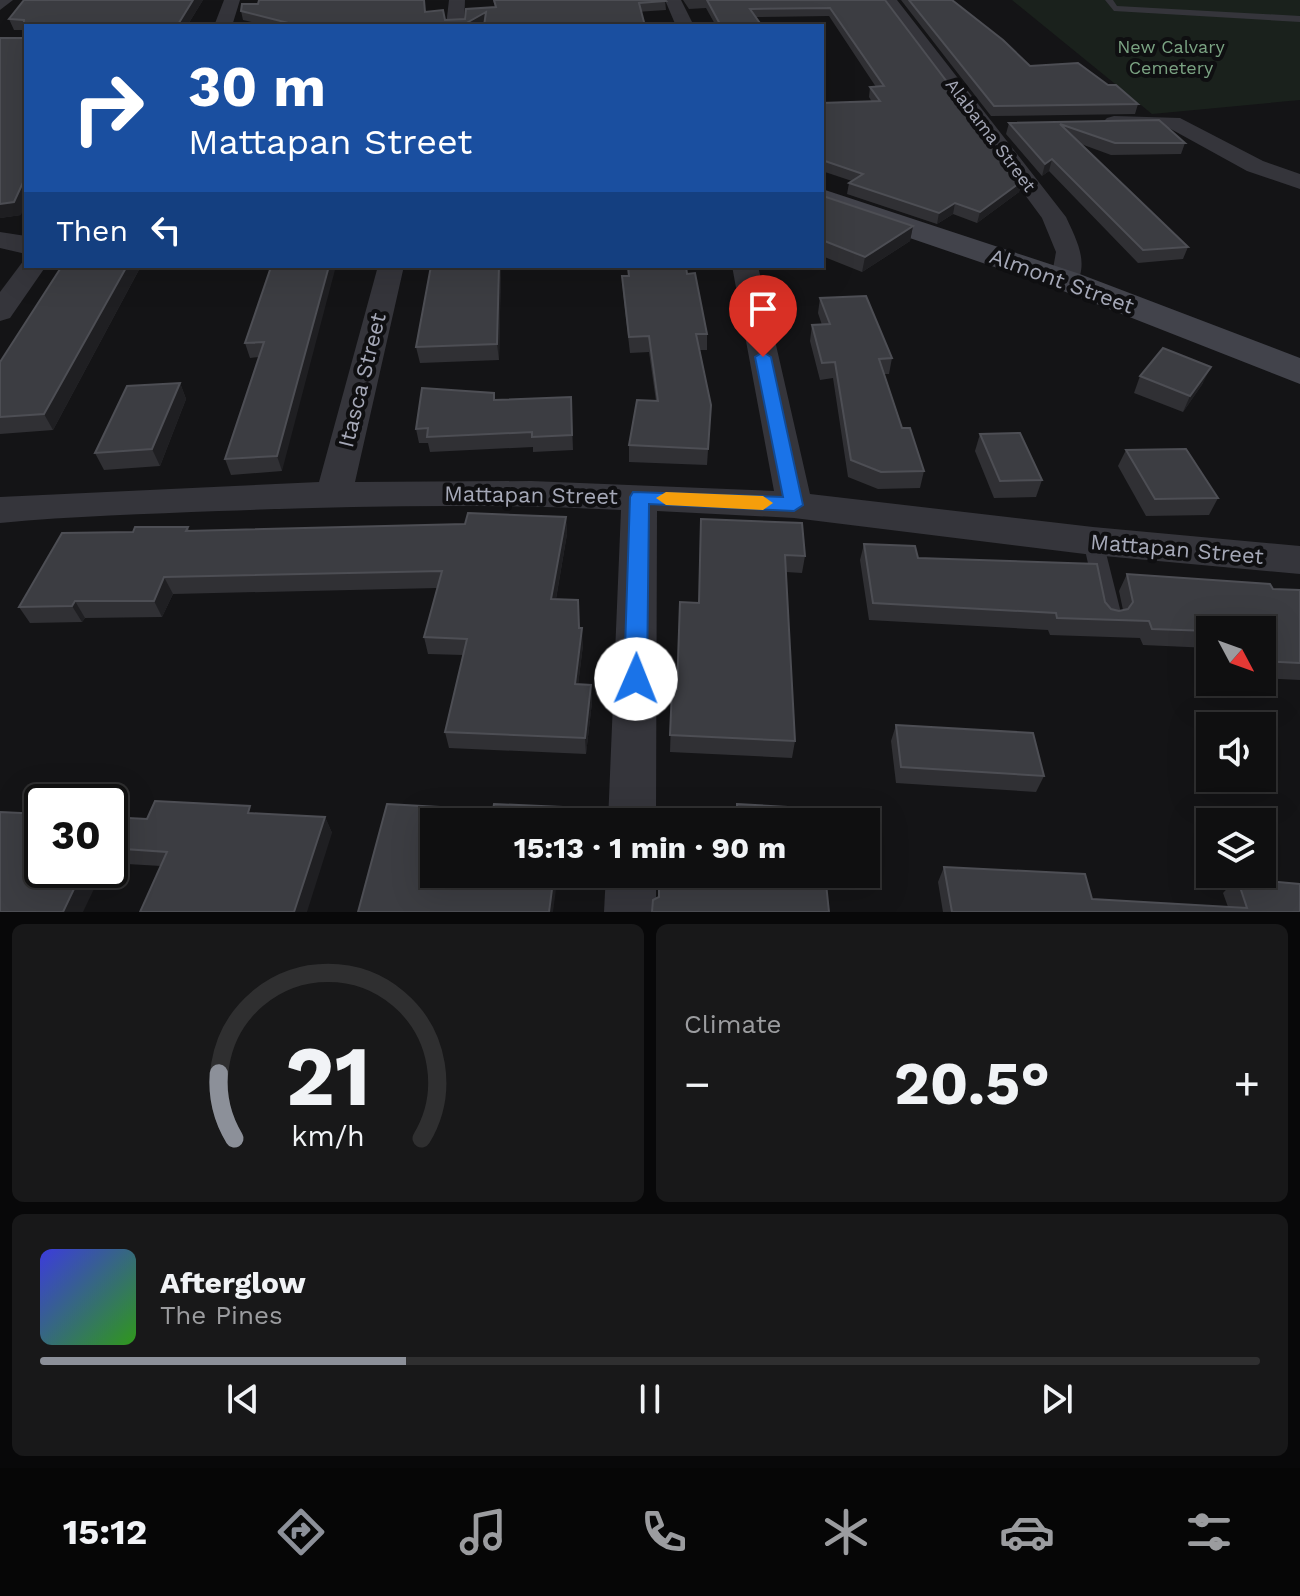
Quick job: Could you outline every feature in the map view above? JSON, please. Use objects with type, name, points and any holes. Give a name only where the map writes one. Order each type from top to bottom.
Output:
[{"type":"street","points":[[0,5],[5,0]]},
{"type":"street","points":[[224,24],[232,0]]},
{"type":"street","points":[[455,24],[457,0]]},
{"type":"street","points":[[673,0],[680,9],[684,24]]},
{"type":"street","name":"Alabama Street","points":[[889,0],[1054,217],[1069,252],[1065,280]]},
{"type":"street","points":[[1099,122],[1173,122],[1255,166],[1300,182]]},
{"type":"street","points":[[983,125],[1012,125]]},
{"type":"street","name":"Almont Street","points":[[824,199],[1065,280],[1300,372]]},
{"type":"street","points":[[0,240],[24,244]]},
{"type":"street","points":[[0,312],[32,268]]},
{"type":"street","name":"Itasca Street","points":[[334,494],[390,268]]},
{"type":"street","points":[[745,268],[794,505]]},
{"type":"street","name":"Mattapan Street","points":[[0,510],[53,505],[334,494],[531,493],[639,497],[794,505],[1093,541],[1300,560]]},
{"type":"street","points":[[632,808],[639,497]]},
{"type":"street","points":[[630,912],[631,888]]},
{"type":"lane","points":[[1112,4],[1300,19]]},
{"type":"lane","points":[[1093,541],[1111,617]]},
{"type":"green space","name":"New Calvary Cemetery","points":[[1012,0],[1300,0],[1300,100],[1152,114]]},
{"type":"building","points":[[24,0],[193,0],[178,24],[24,24],[24,180],[14,202],[0,204],[0,38],[23,38],[24,20],[9,19]]},
{"type":"building","points":[[259,0],[424,0],[425,12],[443,10],[445,20],[465,19],[466,9],[496,7],[494,0],[666,1],[639,3],[644,24],[484,24],[486,12],[465,24],[292,24],[241,11],[242,4],[258,4]]},
{"type":"building","points":[[707,0],[885,0],[1022,181],[980,212],[955,203],[939,213],[849,183],[863,174],[824,161],[824,103],[880,101],[870,87],[884,86],[830,8],[750,9],[761,24],[720,24]]},
{"type":"building","points":[[909,0],[952,0],[1003,40],[1030,66],[1078,63],[1108,85],[1116,85],[1138,104],[994,106]]},
{"type":"building","points":[[1159,120],[1185,143],[1115,143],[1060,124],[1188,247],[1143,250],[1052,159],[1045,164],[1009,123]]},
{"type":"building","points":[[824,197],[913,226],[865,257],[824,241]]},
{"type":"building","points":[[61,268],[126,268],[44,414],[0,417],[0,362]]},
{"type":"building","points":[[271,268],[328,268],[277,456],[225,459],[264,342],[245,343]]},
{"type":"building","points":[[431,268],[499,268],[497,344],[416,347]]},
{"type":"building","points":[[628,268],[686,268],[687,274],[695,273],[707,334],[696,334],[711,405],[708,449],[629,445],[637,400],[658,401],[649,336],[629,337],[622,276],[629,276]]},
{"type":"building","points":[[866,296],[892,358],[879,359],[902,428],[910,428],[924,471],[881,472],[851,460],[835,362],[822,363],[812,325],[830,324],[820,298]]},
{"type":"building","points":[[1163,348],[1211,367],[1190,396],[1140,376]]},
{"type":"building","points":[[180,383],[152,449],[95,453],[127,386]]},
{"type":"building","points":[[422,388],[494,393],[494,400],[571,397],[572,435],[532,437],[532,432],[427,437],[428,428],[416,429]]},
{"type":"building","points":[[1020,433],[1042,480],[1000,481],[980,434]]},
{"type":"building","points":[[1186,449],[1218,498],[1155,499],[1126,450]]},
{"type":"building","points":[[468,513],[566,517],[551,599],[578,600],[579,628],[582,628],[575,684],[591,685],[585,738],[445,732],[467,639],[424,637],[442,571],[164,577],[154,601],[75,601],[72,606],[19,607],[62,533],[133,532],[135,527],[188,527],[186,531],[465,524]]},
{"type":"building","points":[[701,519],[802,523],[805,556],[785,555],[795,741],[670,735],[672,689],[677,689],[680,602],[699,603]]},
{"type":"building","points":[[864,544],[915,546],[918,558],[1097,564],[1105,602],[1111,609],[1119,611],[1128,609],[1133,602],[1127,574],[1270,584],[1273,589],[1300,590],[1300,663],[1276,662],[1276,616],[1196,616],[1196,631],[1152,629],[1149,621],[1057,618],[1056,613],[873,603]]},
{"type":"building","points":[[896,725],[1033,733],[1044,776],[901,767]]},
{"type":"building","points":[[155,801],[250,806],[248,813],[325,817],[294,912],[140,912],[167,852],[128,849],[128,818],[147,819]]},
{"type":"building","points":[[387,804],[458,808],[420,808],[420,888],[552,888],[549,912],[358,912]]},
{"type":"building","points":[[494,804],[562,808],[493,808]]},
{"type":"building","points":[[737,804],[787,807],[787,808],[737,808]]},
{"type":"building","points":[[0,812],[24,813],[24,888],[74,888],[63,912],[0,912]]},
{"type":"building","points":[[944,867],[1085,874],[1092,899],[1247,908],[1240,888],[1276,888],[1276,882],[1300,884],[1300,912],[952,912]]},
{"type":"building","points":[[659,888],[826,888],[829,912],[652,912],[653,900],[659,897]]},
{"type":"slow traffic","points":[[666,498],[763,503]]},
{"type":"route","points":[[636,679],[639,497],[794,505],[763,357]]}]
